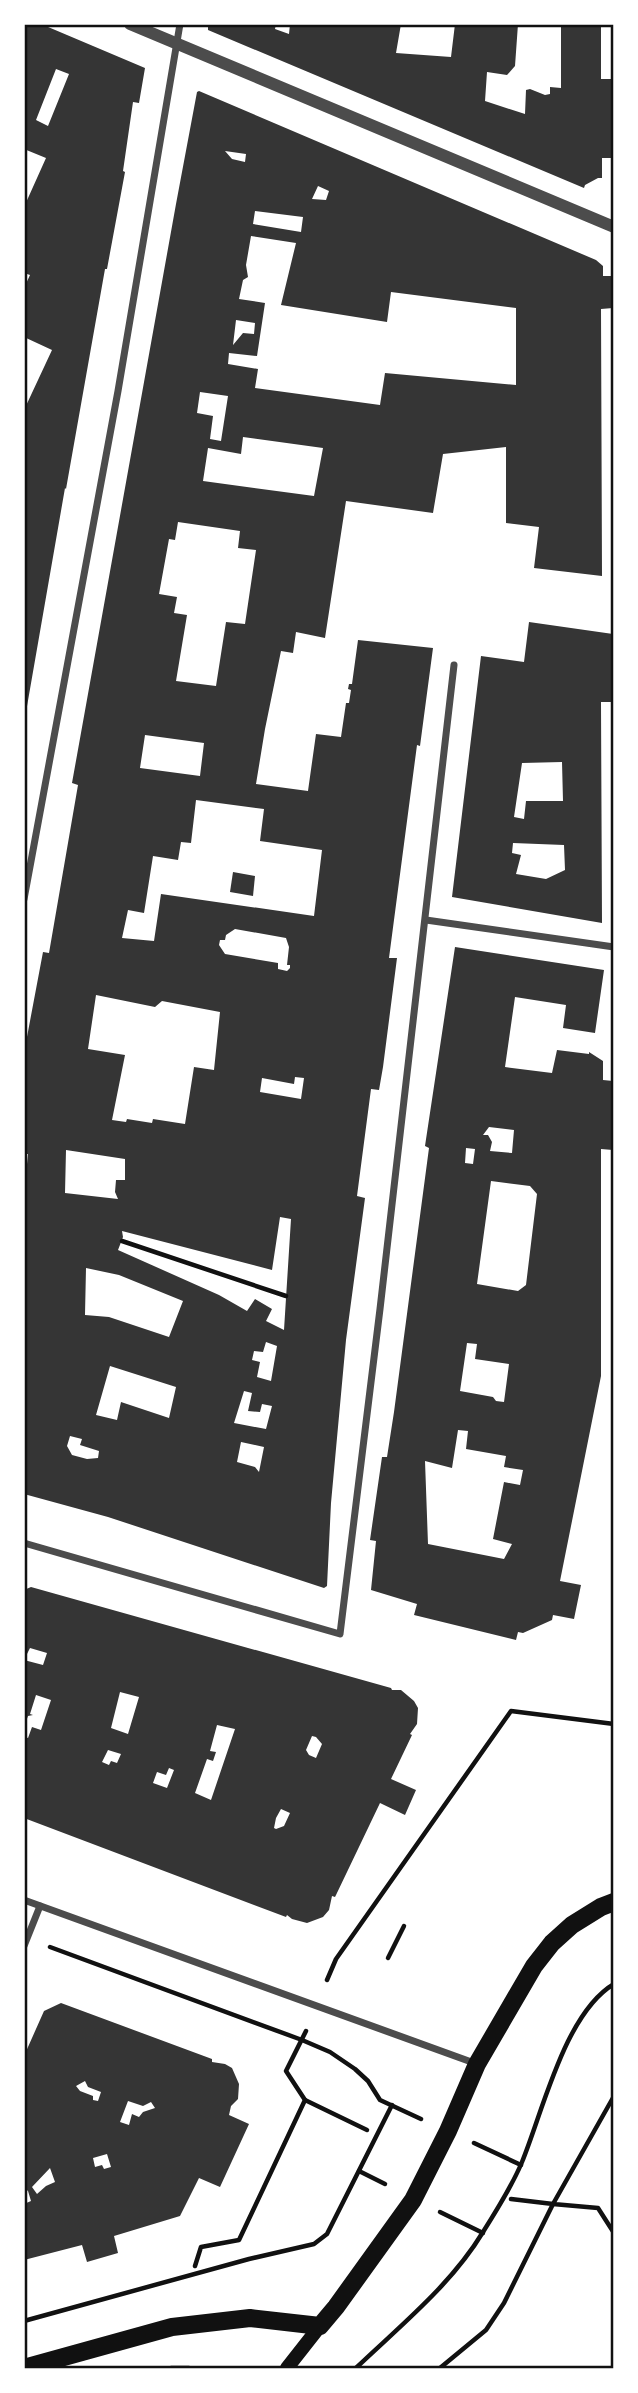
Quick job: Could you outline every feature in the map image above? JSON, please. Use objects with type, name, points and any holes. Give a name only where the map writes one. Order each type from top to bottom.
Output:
[{"type":"main road","points":[[287,2368],[345,2296],[413,2200],[448,2131],[477,2064],[505,2014],[552,1943],[572,1925],[614,1902]]},
{"type":"main road","points":[[24,2368],[172,2327],[250,2318],[320,2326]]},
{"type":"street","points":[[130,24],[614,228]]},
{"type":"street","points":[[24,899],[118,391],[180,24]]},
{"type":"street","points":[[24,1543],[340,1634],[454,666]]},
{"type":"street","points":[[426,920],[614,947]]},
{"type":"street","points":[[24,1900],[477,2064]]},
{"type":"street","points":[[26,1942],[40,1906]]},
{"type":"path","points":[[122,1241],[286,1296]]},
{"type":"path","points":[[327,1980],[337,1959],[511,1711],[614,1724]]},
{"type":"path","points":[[388,1958],[404,1926]]},
{"type":"path","points":[[24,2321],[314,2244],[327,2234],[392,2105],[380,2100],[368,2081],[330,2052],[26,1942]]},
{"type":"path","points":[[356,2368],[456,2270],[483,2233],[521,2165],[569,2037],[602,1991],[614,1984]]},
{"type":"path","points":[[306,2031],[286,2071],[305,2100],[367,2130]]},
{"type":"path","points":[[440,2368],[486,2330],[498,2312],[553,2204],[614,2096]]},
{"type":"path","points":[[195,2266],[201,2247],[239,2239],[305,2100]]},
{"type":"path","points":[[511,2199],[598,2208],[614,2233]]},
{"type":"path","points":[[413,2200],[483,2233]]},
{"type":"path","points":[[170,2368],[190,2368]]},
{"type":"building","points":[[24,24],[41,24],[145,68],[139,103],[133,102],[123,171],[125,172],[105,269],[26,712],[24,410],[52,350],[24,337],[24,288],[30,275],[24,273],[24,207],[46,158],[24,149]],"holes":[[[56,69],[69,74],[48,126],[36,120]]]},
{"type":"building","points":[[208,24],[276,24],[275,29],[289,34],[290,24],[401,24],[396,53],[451,57],[455,24],[518,24],[515,66],[507,75],[487,72],[485,101],[525,114],[526,90],[545,95],[550,94],[550,87],[561,88],[561,24],[601,24],[601,79],[613,79],[613,158],[602,158],[602,178],[585,185],[584,188],[208,30]]},
{"type":"building","points":[[197,92],[596,260],[603,266],[603,276],[613,276],[613,308],[601,309],[602,576],[534,568],[539,527],[506,523],[506,447],[443,454],[433,513],[346,501],[325,638],[296,632],[293,653],[281,651],[256,784],[308,791],[316,734],[341,737],[358,640],[433,648],[420,746],[417,745],[389,958],[397,958],[383,1067],[379,1090],[371,1089],[357,1196],[365,1198],[346,1340],[331,1503],[327,1586],[324,1588],[108,1517],[24,1494],[24,1194],[28,1154],[24,1154],[24,1076],[27,1037],[43,952],[49,953],[78,785],[72,783]],"holes":[[[225,151],[246,154],[245,162],[232,159]],[[318,186],[329,191],[326,200],[312,199]],[[255,211],[303,217],[301,232],[253,224]],[[251,236],[296,243],[281,305],[387,322],[391,292],[516,308],[516,385],[385,373],[380,405],[255,388],[258,369],[228,364],[229,353],[257,356],[265,303],[239,299],[243,280],[248,277],[246,265]],[[236,320],[255,323],[254,334],[243,333],[233,345]],[[200,392],[228,396],[221,441],[210,439],[213,416],[197,413]],[[243,437],[323,448],[314,496],[203,481],[208,448],[241,454]],[[178,522],[240,531],[238,548],[256,550],[245,624],[226,622],[216,686],[176,681],[187,615],[174,613],[177,597],[159,594],[169,539],[175,540]],[[145,735],[204,743],[200,776],[140,768]],[[196,800],[264,809],[260,841],[322,850],[314,916],[161,894],[154,941],[122,938],[128,910],[144,913],[153,856],[178,860],[181,842],[191,843]],[[235,929],[286,938],[289,947],[287,965],[290,965],[290,968],[287,971],[278,969],[278,963],[225,954],[219,945],[220,940],[225,940],[226,935]],[[96,995],[155,1007],[162,1001],[220,1012],[214,1070],[194,1067],[185,1124],[153,1119],[152,1123],[127,1119],[126,1122],[112,1120],[125,1055],[88,1049]],[[295,1077],[304,1078],[301,1099],[260,1092],[262,1078],[294,1084]],[[66,1150],[125,1159],[125,1180],[116,1180],[115,1192],[118,1199],[65,1193]],[[280,1217],[291,1219],[284,1330],[266,1321],[272,1309],[255,1299],[247,1311],[219,1295],[118,1250],[123,1237],[122,1231],[272,1270]],[[86,1268],[119,1275],[183,1301],[169,1337],[109,1317],[85,1315]],[[266,1342],[277,1346],[271,1381],[257,1377],[260,1362],[252,1360],[254,1351],[263,1352]],[[110,1366],[176,1387],[169,1418],[121,1402],[117,1420],[96,1415]],[[244,1391],[252,1393],[248,1411],[260,1412],[262,1404],[272,1406],[266,1429],[234,1423]],[[70,1436],[82,1439],[80,1445],[99,1451],[98,1458],[87,1459],[72,1455],[67,1446]],[[241,1442],[264,1447],[259,1472],[255,1467],[237,1462]]]},
{"type":"building","points":[[529,622],[613,634],[613,702],[601,702],[602,923],[452,897],[481,656],[524,662]],"holes":[[[562,762],[563,801],[526,801],[524,819],[514,817],[522,763]],[[513,843],[564,845],[565,870],[546,879],[516,874],[521,855],[512,853]]]},
{"type":"building","points":[[233,872],[255,876],[253,896],[230,892]]},
{"type":"building","points":[[455,947],[604,970],[595,1033],[563,1028],[566,1005],[515,997],[505,1067],[552,1073],[557,1050],[589,1052],[603,1061],[603,1080],[613,1081],[613,1150],[601,1149],[601,1376],[560,1581],[581,1585],[574,1619],[553,1615],[552,1620],[523,1633],[518,1632],[516,1640],[414,1615],[417,1604],[371,1590],[376,1541],[370,1540],[382,1457],[387,1457],[394,1412],[429,1148],[425,1146]],"holes":[[[489,1127],[514,1130],[512,1153],[490,1151],[492,1142],[488,1135],[483,1135]],[[466,1148],[475,1149],[473,1164],[465,1163]],[[491,1181],[530,1186],[537,1194],[526,1285],[518,1291],[477,1284]],[[467,1343],[477,1344],[475,1359],[509,1364],[504,1402],[496,1401],[493,1397],[460,1391]],[[458,1430],[468,1431],[466,1449],[506,1456],[504,1467],[523,1470],[520,1485],[504,1482],[493,1539],[512,1544],[504,1559],[428,1544],[425,1461],[452,1468]]]},
{"type":"building","points":[[31,1587],[392,1690],[401,1690],[418,1708],[417,1724],[391,1779],[416,1790],[405,1815],[380,1803],[335,1897],[332,1896],[329,1910],[323,1917],[307,1923],[24,1818],[24,1739],[28,1738],[32,1727],[41,1730],[51,1700],[36,1695],[30,1714],[33,1715],[28,1716],[24,1727],[24,1660],[24,1590]],"holes":[[[30,1648],[47,1653],[43,1665],[24,1660]],[[120,1692],[139,1697],[128,1734],[111,1728]],[[217,1725],[235,1729],[211,1800],[195,1793],[207,1759],[213,1761],[216,1752],[210,1751]],[[312,1736],[316,1737],[322,1744],[316,1758],[306,1750]],[[108,1750],[121,1754],[117,1763],[111,1761],[109,1765],[102,1762]],[[169,1768],[174,1770],[167,1788],[153,1783],[157,1772],[166,1775]],[[281,1809],[290,1813],[284,1826],[274,1828]]]},
{"type":"building","points":[[61,2003],[212,2059],[212,2062],[225,2064],[232,2068],[239,2084],[238,2099],[231,2106],[229,2115],[249,2124],[220,2187],[199,2178],[180,2216],[114,2236],[118,2253],[87,2262],[82,2245],[24,2260],[24,2204],[31,2201],[24,2188],[24,2056],[44,2011]],"holes":[[[85,2081],[88,2087],[101,2092],[98,2101],[76,2086]],[[128,2101],[143,2106],[151,2102],[155,2108],[143,2112],[139,2117],[132,2114],[129,2125],[120,2122]],[[107,2154],[111,2167],[95,2167],[93,2158]],[[50,2168],[55,2182],[37,2194],[32,2187]]]}]
